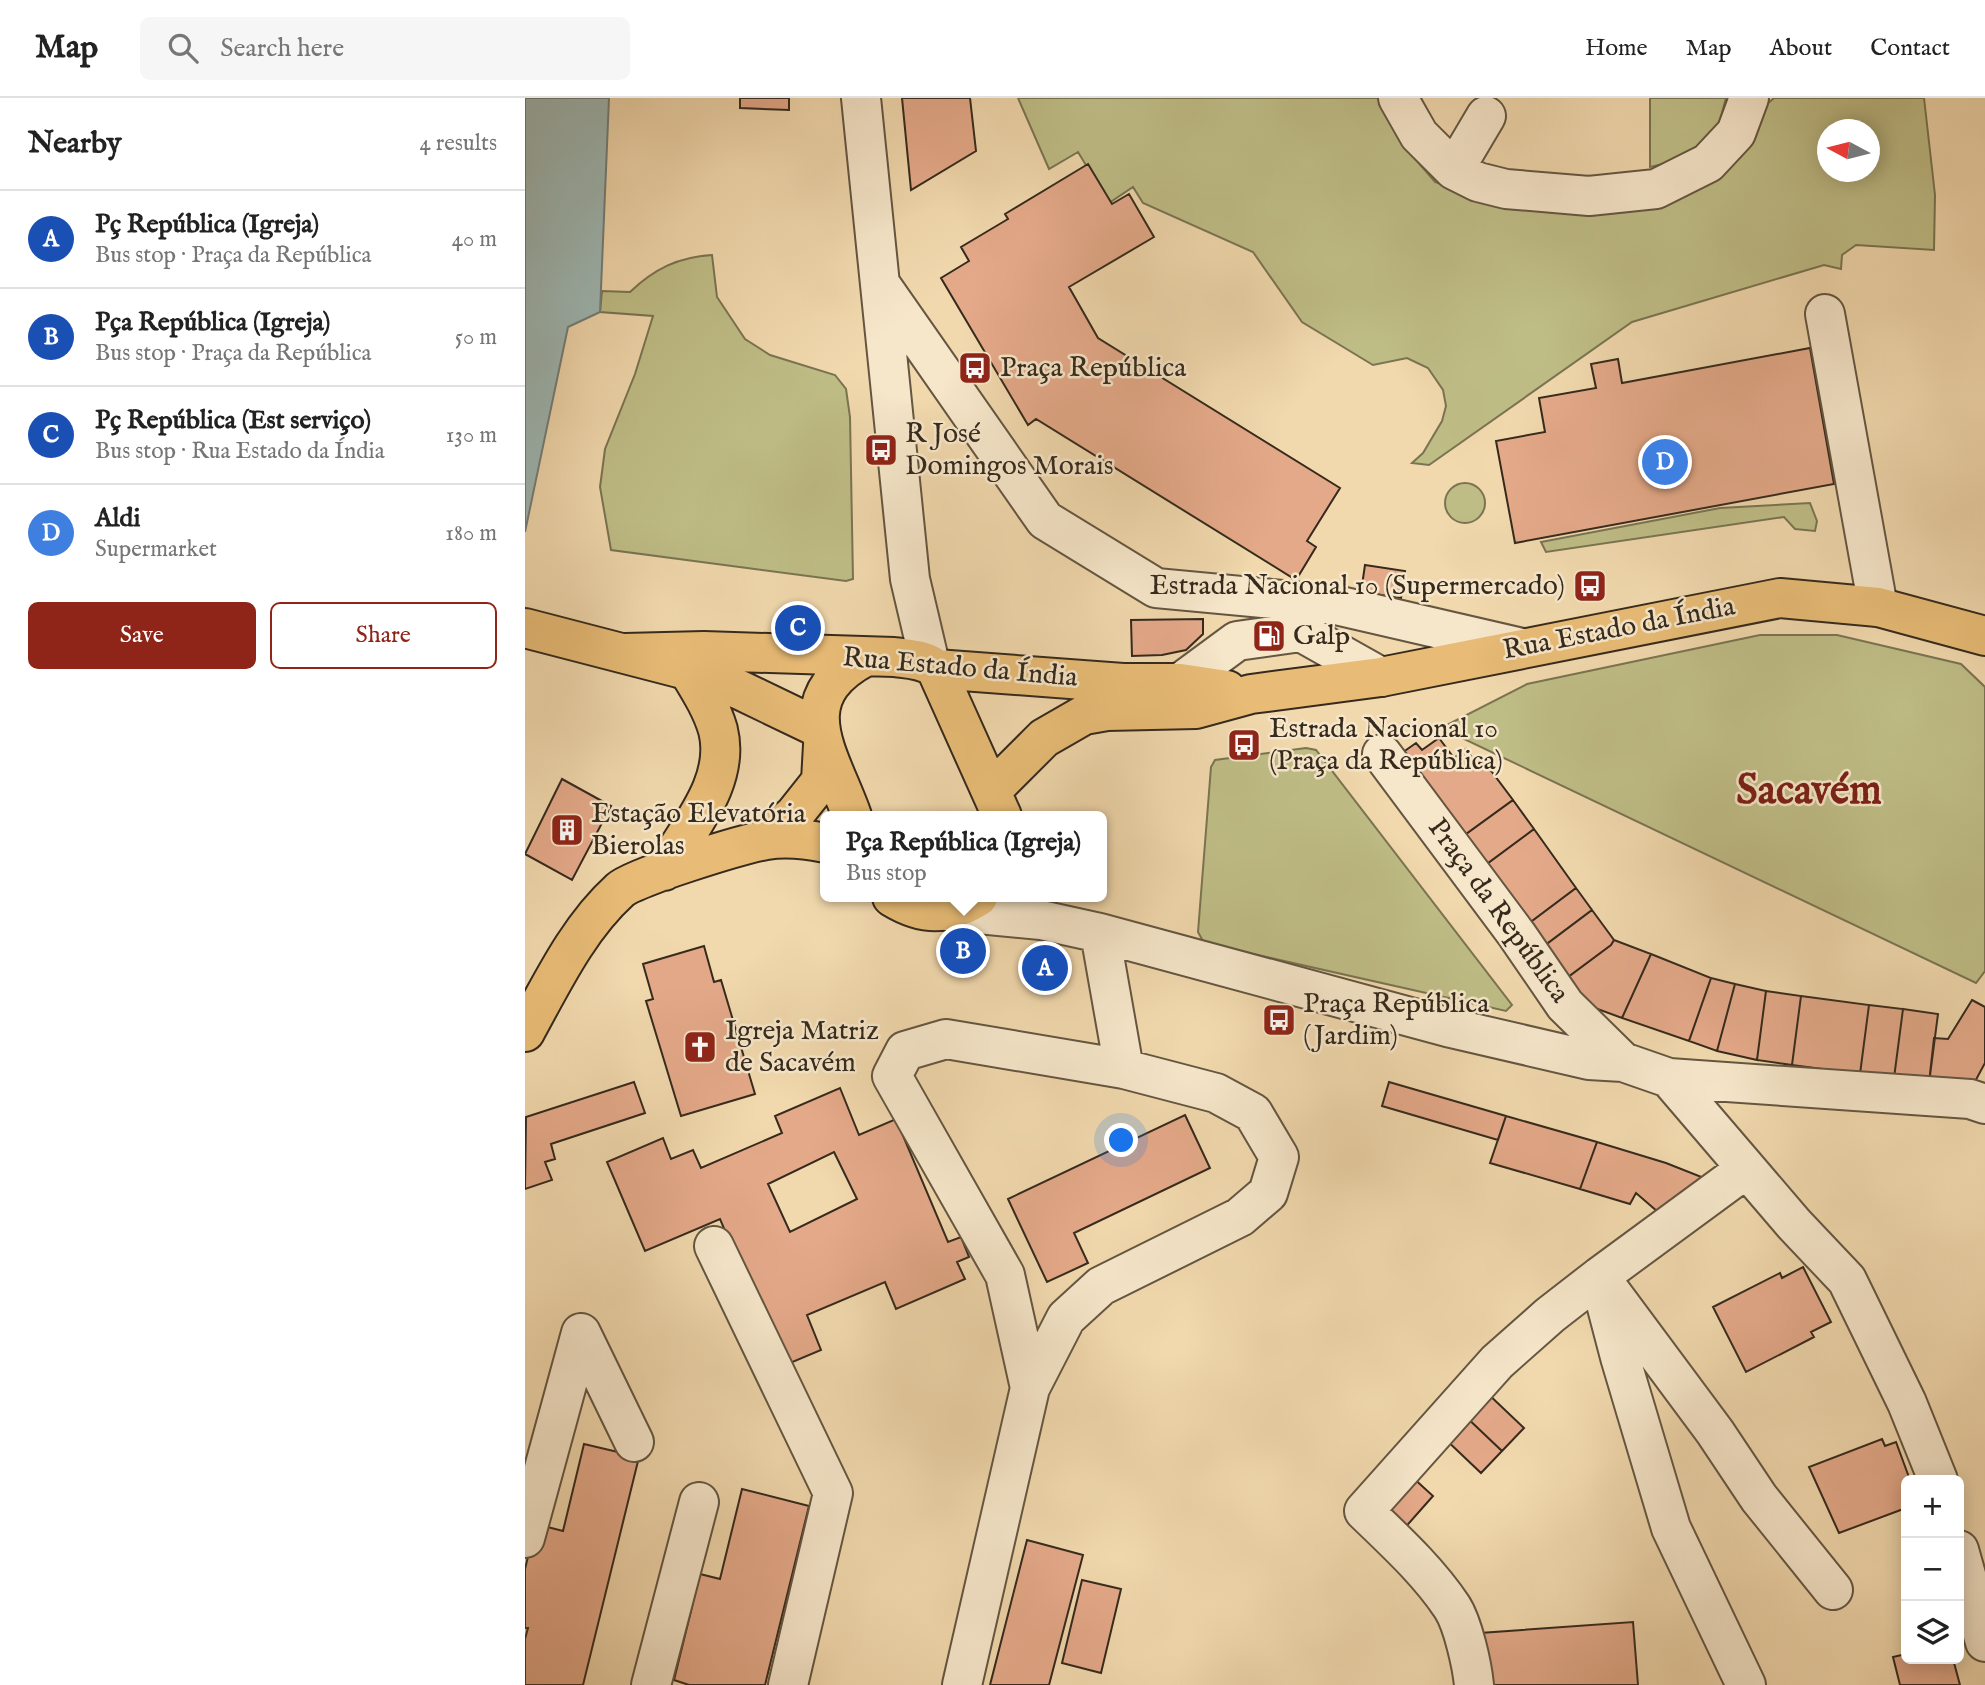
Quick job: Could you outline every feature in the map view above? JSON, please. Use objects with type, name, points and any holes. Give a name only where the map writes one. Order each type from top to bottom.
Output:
[{"type":"main road","name":"Rua Estado da Índia","points":[[997,803],[1044,738],[1084,715],[1107,711],[1196,709],[1251,694],[1381,677],[1780,598],[1878,607],[1985,636]]},
{"type":"main road","points":[[525,628],[625,653],[740,690],[821,736],[850,811]]},
{"type":"main road","name":"Rua Estado da Índia","points":[[625,653],[704,651],[914,659],[933,667],[1123,683],[1180,683],[1251,694]]},
{"type":"main road","points":[[767,840],[795,815],[821,781],[819,710],[833,679],[843,669],[867,657]]},
{"type":"main road","points":[[933,667],[997,803]]},
{"type":"main road","points":[[664,871],[707,802],[719,765],[721,744],[711,709],[689,672]]},
{"type":"main road","points":[[525,1032],[593,917],[622,887],[664,871],[767,840],[801,839],[820,842]]},
{"type":"main road","name":"Praça da República","points":[[900,902],[926,911],[963,904]]},
{"type":"street","points":[[861,98],[910,579],[933,667]]},
{"type":"street","points":[[1398,98],[1419,135],[1454,170],[1478,182],[1506,189],[1589,196],[1656,189],[1708,163],[1737,133],[1749,98]]},
{"type":"street","points":[[1454,170],[1486,116]]},
{"type":"street","points":[[881,285],[1045,520],[1156,588],[1336,605],[1522,648]]},
{"type":"street","points":[[1825,313],[1878,607]]},
{"type":"street","points":[[867,657],[895,632],[905,609],[910,579]]},
{"type":"street","points":[[1180,683],[1237,641],[1301,632],[1381,677]]},
{"type":"street","name":"Praça da República","points":[[1382,754],[1517,935],[1565,1005],[1623,1062]]},
{"type":"street","name":"Praça da República","points":[[1066,902],[1100,933]]},
{"type":"street","name":"Praça da República","points":[[963,904],[1100,933],[1447,1027],[1589,1060],[1623,1062],[1669,1078]]},
{"type":"street","points":[[1100,933],[1124,1069]]},
{"type":"street","points":[[962,1685],[1030,1388],[1066,1318],[1101,1286],[1240,1217],[1268,1194],[1279,1157],[1253,1113],[1216,1093],[1124,1069],[946,1039],[905,1051],[892,1076],[1005,1275],[1030,1388]]},
{"type":"street","points":[[1669,1078],[1970,1098],[1985,1104]]},
{"type":"street","points":[[1669,1078],[1847,1280],[1907,1404],[1936,1475]]},
{"type":"street","points":[[1474,1685],[1472,1665],[1453,1609],[1413,1559],[1364,1511],[1497,1362],[1599,1276],[1747,1169]]},
{"type":"street","points":[[714,1246],[833,1493],[788,1685]]},
{"type":"street","points":[[1599,1276],[1715,1432],[1759,1498],[1833,1590]]},
{"type":"street","points":[[1599,1276],[1671,1528],[1746,1685]]},
{"type":"street","points":[[525,1538],[581,1333],[635,1442]]},
{"type":"street","points":[[651,1685],[699,1502]]},
{"type":"street","points":[[1964,1568],[1985,1642]]},
{"type":"shaded area","points":[[1018,98],[1379,98],[1410,153],[1435,182],[1489,203],[1647,207],[1774,98],[1924,98],[1935,195],[1934,250],[1856,245],[1842,255],[1841,269],[1824,265],[1632,322],[1429,465],[1412,463],[1423,453],[1442,421],[1446,406],[1443,390],[1428,368],[1407,358],[1373,365],[1302,322],[1253,252],[1143,203],[1133,187],[1109,203],[1078,152],[1049,169]]},
{"type":"shaded area","points":[[1650,98],[1726,98],[1718,128],[1689,158],[1650,167]]},
{"type":"shaded area","points":[[712,255],[717,297],[745,339],[770,355],[835,375],[846,389],[850,417],[853,579],[846,581],[611,550],[600,487],[605,449],[635,374],[653,316],[600,312],[602,291],[630,292],[667,266],[688,258]]},
{"type":"shaded area","points":[[1465,483],[1479,489],[1485,503],[1479,517],[1465,523],[1451,517],[1445,503],[1451,489]]},
{"type":"shaded area","points":[[1810,503],[1817,521],[1815,531],[1795,529],[1784,517],[1546,552],[1541,542],[1720,508]]},
{"type":"shaded area","points":[[1760,635],[1837,635],[1961,664],[1985,687],[1985,971],[1976,983],[1441,728],[1527,684]]},
{"type":"shaded area","points":[[1306,748],[1316,750],[1512,1005],[1506,1011],[1204,943],[1198,932],[1211,767],[1215,760]]},
{"type":"water","points":[[525,98],[609,98],[600,312],[568,327],[525,532]]},
{"type":"building","points":[[740,98],[789,98],[789,110],[740,108]]},
{"type":"building","points":[[902,98],[970,98],[976,151],[911,190]]},
{"type":"building","points":[[1088,164],[1112,204],[1129,194],[1154,237],[1069,287],[1098,338],[1340,488],[1307,541],[1316,547],[1296,580],[1036,419],[1028,425],[941,278],[969,261],[961,247],[1008,219],[1005,214]]},
{"type":"building","points":[[1810,348],[1834,484],[1515,543],[1496,441],[1545,432],[1539,398],[1596,388],[1591,364],[1618,359],[1622,383]]},
{"type":"building","points":[[1365,565],[1405,571],[1401,598],[1361,592]]},
{"type":"building","points":[[1203,619],[1203,634],[1186,650],[1162,655],[1132,656],[1131,620]]},
{"type":"building","points":[[1439,738],[1454,758],[1466,749],[1477,765],[1483,760],[1513,800],[1455,842],[1399,755],[1416,743],[1422,750]]},
{"type":"building","name":"Estação Elevatória Bierolas","points":[[562,779],[611,806],[572,880],[525,854]]},
{"type":"building","points":[[1513,800],[1534,829],[1476,872],[1455,842]]},
{"type":"building","points":[[1534,829],[1576,888],[1520,930],[1476,872]]},
{"type":"building","points":[[1576,888],[1592,910],[1536,952],[1520,930]]},
{"type":"building","points":[[1592,910],[1614,940],[1560,983],[1536,952]]},
{"type":"building","points":[[1614,940],[1651,954],[1622,1018],[1573,1000],[1560,983]]},
{"type":"building","name":"Igreja Matriz de Sacavém","points":[[704,946],[714,982],[721,980],[755,1094],[681,1116],[646,1001],[653,999],[643,964]]},
{"type":"building","points":[[1651,954],[1711,978],[1689,1041],[1622,1018]]},
{"type":"building","points":[[1711,978],[1735,984],[1717,1051],[1689,1041]]},
{"type":"building","points":[[1735,984],[1766,991],[1757,1060],[1717,1051]]},
{"type":"building","points":[[1766,991],[1801,996],[1792,1065],[1757,1060]]},
{"type":"building","points":[[1801,996],[1869,1005],[1860,1074],[1792,1065]]},
{"type":"building","points":[[1972,1000],[1985,1007],[1985,1063],[1971,1089],[1929,1083],[1934,1038],[1948,1039]]},
{"type":"building","points":[[1869,1005],[1903,1009],[1894,1078],[1860,1074]]},
{"type":"building","points":[[1903,1009],[1938,1014],[1929,1083],[1894,1078]]},
{"type":"building","points":[[634,1082],[645,1113],[551,1144],[555,1159],[545,1162],[552,1180],[525,1189],[526,1117]]},
{"type":"building","points":[[1389,1082],[1506,1116],[1498,1140],[1382,1106]]},
{"type":"building","points":[[840,1088],[859,1135],[896,1119],[948,1242],[961,1237],[969,1257],[957,1262],[965,1279],[896,1309],[885,1282],[807,1315],[821,1350],[783,1366],[720,1219],[645,1251],[607,1162],[663,1138],[671,1159],[693,1150],[701,1168],[782,1133],[775,1116]],"holes":[[[834,1152],[857,1199],[790,1232],[768,1184]]]},
{"type":"building","points":[[1185,1115],[1210,1168],[1074,1233],[1088,1263],[1047,1282],[1008,1199]]},
{"type":"building","points":[[1506,1116],[1597,1142],[1580,1189],[1490,1163]]},
{"type":"building","points":[[1597,1142],[1704,1178],[1658,1212],[1636,1193],[1630,1204],[1580,1189]]},
{"type":"building","points":[[1803,1267],[1831,1322],[1811,1332],[1814,1337],[1746,1372],[1713,1307],[1780,1273],[1782,1278]]},
{"type":"building","points":[[1485,1391],[1524,1428],[1502,1451],[1463,1414]]},
{"type":"building","points":[[1463,1414],[1502,1451],[1481,1473],[1442,1436]]},
{"type":"building","points":[[1882,1439],[1885,1446],[1896,1442],[1908,1475],[1901,1475],[1901,1510],[1839,1533],[1809,1467]]},
{"type":"building","points":[[584,1444],[639,1457],[583,1685],[525,1685],[525,1639],[528,1628],[525,1628],[525,1569],[536,1524],[563,1531]]},
{"type":"building","points":[[1410,1475],[1433,1496],[1402,1531],[1378,1510]]},
{"type":"building","points":[[742,1489],[809,1506],[765,1685],[689,1685],[674,1680],[700,1574],[720,1579]]},
{"type":"building","points":[[1027,1540],[1083,1555],[1049,1685],[990,1685]]},
{"type":"building","points":[[1082,1580],[1121,1589],[1101,1673],[1062,1663]]},
{"type":"building","points":[[1633,1622],[1638,1685],[1484,1685],[1480,1633]]},
{"type":"building","points":[[1901,1655],[1901,1664],[1954,1664],[1960,1685],[1900,1685],[1893,1657]]},
{"type":"place","name":"Praça República","points":[[975,368]]},
{"type":"place","name":"R José Domingos Morais","points":[[881,450]]},
{"type":"place","name":"Aldi","points":[[1665,462]]},
{"type":"place","name":"Estrada Nacional 10 (Supermercado)","points":[[1590,586]]},
{"type":"place","name":"Pç República (Est serviço)","points":[[798,628]]},
{"type":"place","name":"Galp","points":[[1269,636]]},
{"type":"place","name":"Estrada Nacional 10 (Praça da República)","points":[[1244,745]]},
{"type":"place","name":"Estação Elevatória Bierolas","points":[[567,830]]},
{"type":"place","name":"Pça República (Igreja)","points":[[963,951]]},
{"type":"place","name":"Pç República (Igreja)","points":[[1045,968]]},
{"type":"place","name":"Praça República (Jardim)","points":[[1279,1020]]},
{"type":"place","name":"Igreja Matriz de Sacavém","points":[[700,1047]]},
{"type":"district","name":"Sacavém","points":[[1809,791]]}]
